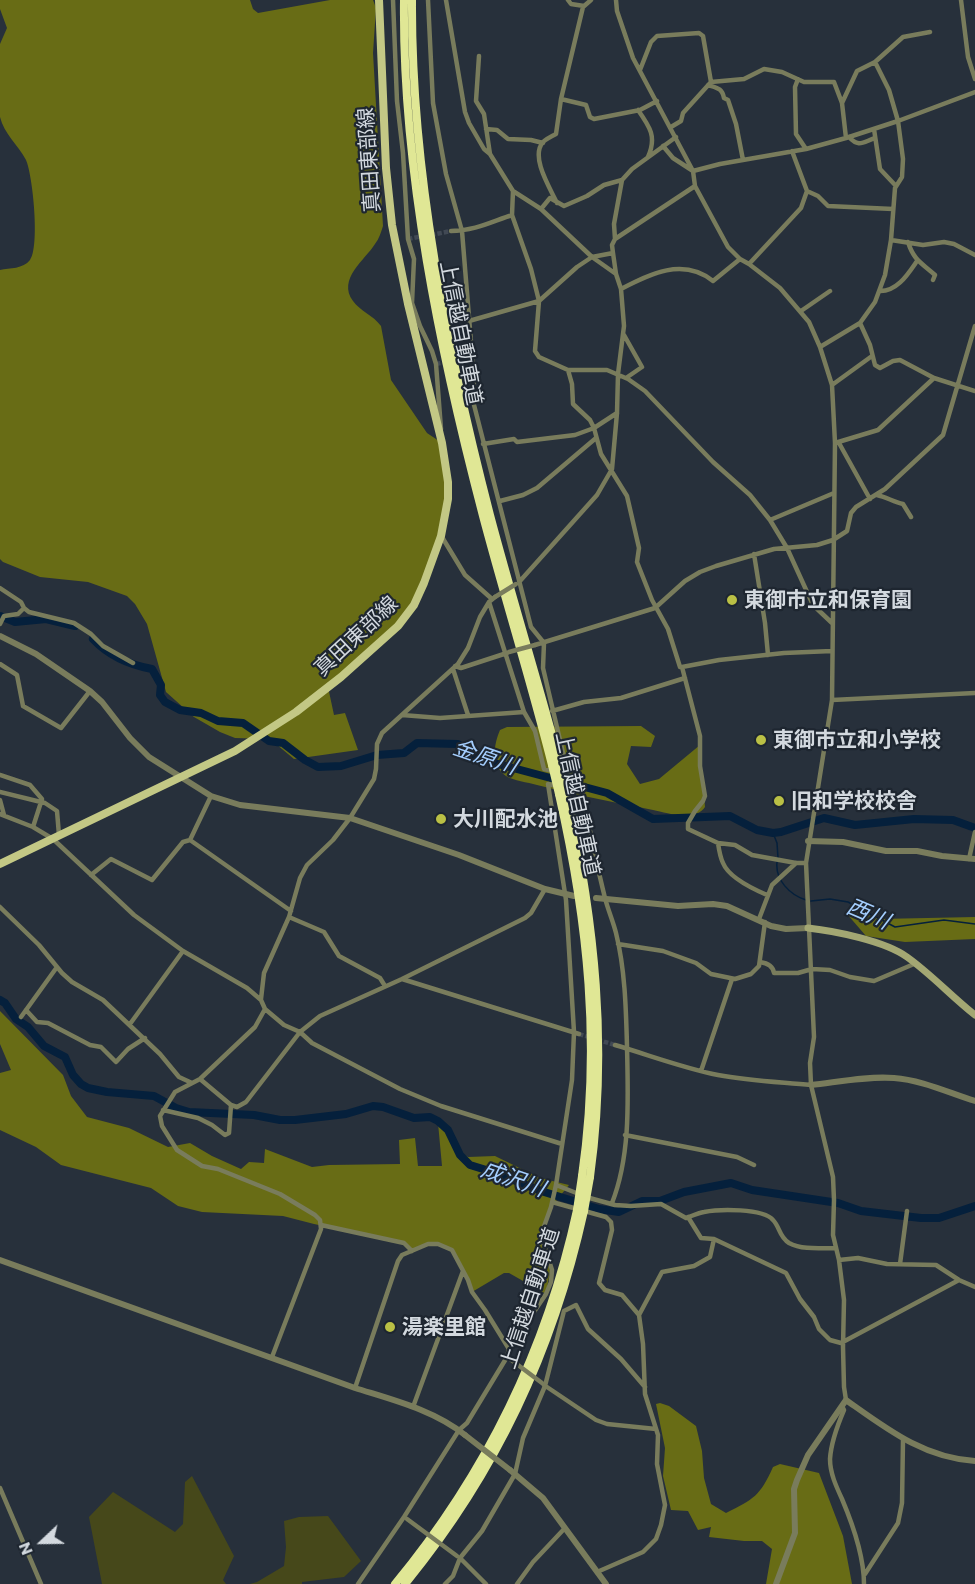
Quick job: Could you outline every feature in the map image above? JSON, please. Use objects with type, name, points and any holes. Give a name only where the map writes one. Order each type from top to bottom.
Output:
[{"type":"highway","name":"上信越自動車道","points":[[404,0],[406,71],[414,162],[426,250],[442,340],[483,516],[556,765]]},
{"type":"highway","name":"上信越自動車道","points":[[405,1584],[440,1540],[495,1455],[519,1408],[545,1344],[560,1302],[580,1210],[586,1176],[592,1082],[591,1009],[580,902],[563,794],[464,408],[431,230],[418,127],[412,0]]},
{"type":"highway","name":"上信越自動車道","points":[[395,1584],[463,1491],[485,1455],[516,1394],[553,1299],[580,1210]]},
{"type":"main road","name":"真田東部線","points":[[0,864],[235,751],[296,712],[341,676],[398,626],[414,605],[441,536],[448,499],[442,443],[392,225],[386,168],[379,0]]},
{"type":"main road","points":[[808,928],[831,931],[889,948],[906,956],[975,1015]]},
{"type":"street","points":[[393,0],[397,100],[403,153],[408,239],[414,259],[410,304],[436,364],[442,443]]},
{"type":"street","points":[[428,0],[433,103],[446,174],[462,231],[472,357],[473,401],[531,627],[544,643],[543,668],[568,774],[544,769],[535,731],[524,712],[492,599],[465,575],[441,536]]},
{"type":"street","points":[[446,0],[465,112],[474,132],[513,191],[541,209],[592,257],[616,274]]},
{"type":"street","points":[[568,0],[571,4],[584,6]]},
{"type":"street","points":[[557,202],[542,173],[539,153],[543,143],[556,134],[561,99],[584,6],[591,0]]},
{"type":"street","points":[[616,0],[617,11],[633,58],[671,127],[693,171],[695,186],[728,247],[740,259],[780,288],[809,322],[832,385],[837,443],[833,540],[832,700],[806,863],[814,1037],[810,1064],[811,1085],[833,1178],[832,1235],[839,1260],[844,1300],[844,1410],[838,1423],[830,1458],[834,1482],[852,1526],[865,1574],[864,1584]]},
{"type":"street","points":[[961,0],[968,57],[975,79]]},
{"type":"street","points":[[842,103],[857,71],[875,62],[903,38],[930,32]]},
{"type":"street","points":[[640,70],[651,42],[657,36],[699,33],[703,36],[709,83]]},
{"type":"street","points":[[479,56],[476,101],[484,114],[490,154]]},
{"type":"street","points":[[820,347],[860,323],[875,302],[885,276],[891,240],[892,209],[896,186],[902,177],[902,142],[889,90],[875,62]]},
{"type":"street","points":[[671,127],[681,121],[683,113],[709,83],[744,79],[764,69],[782,72],[804,82],[834,82],[842,103],[847,138],[858,144],[875,138]]},
{"type":"street","points":[[798,79],[795,87],[796,134],[806,149]]},
{"type":"street","points":[[709,83],[720,88],[724,98],[728,100],[736,124],[743,160]]},
{"type":"street","points":[[663,146],[674,158],[693,171],[806,149],[847,138],[898,122],[975,92]]},
{"type":"street","points":[[561,99],[586,105],[590,117],[594,120],[638,110],[657,101]]},
{"type":"street","points":[[638,110],[653,137],[653,146],[647,159]]},
{"type":"street","points":[[486,129],[498,130],[508,139],[543,143]]},
{"type":"street","points":[[874,129],[880,169],[896,186]]},
{"type":"street","points":[[615,239],[614,224],[622,180],[632,169],[676,137]]},
{"type":"street","points":[[749,264],[801,208],[807,191],[792,152]]},
{"type":"street","points":[[541,209],[550,198],[564,206],[588,196],[604,185],[622,180]]},
{"type":"street","points":[[261,999],[264,973],[290,914],[300,878],[307,865],[333,840],[350,818],[374,779],[377,744],[382,733],[454,668],[468,648],[480,617],[492,599],[518,582],[597,495],[612,469],[623,334],[621,289],[616,274],[612,245],[615,239],[695,186]]},
{"type":"street","points":[[513,191],[512,215],[531,268],[539,301],[535,351],[539,357],[568,370],[607,370],[626,378],[645,391],[713,462],[750,495],[770,520],[787,548],[813,605],[832,623]]},
{"type":"street","points":[[807,191],[818,196],[828,206],[892,209]]},
{"type":"street","points":[[451,231],[482,228],[512,215]]},
{"type":"street","points":[[891,240],[923,245],[944,242],[975,255]]},
{"type":"street","points":[[908,242],[912,255],[935,275],[933,280]]},
{"type":"street","points":[[469,321],[539,301],[592,257],[613,253]]},
{"type":"street","points":[[621,289],[647,276],[676,269],[703,273],[712,281],[740,259]]},
{"type":"street","points":[[879,291],[891,289],[917,261]]},
{"type":"street","points":[[801,312],[830,291]]},
{"type":"street","points":[[860,323],[870,345],[875,365],[880,368],[900,360],[934,378],[975,391]]},
{"type":"street","points":[[454,668],[655,608],[700,572],[754,554],[817,545],[833,540],[848,531],[851,513],[856,507],[877,495],[943,435],[975,326]]},
{"type":"street","points":[[623,334],[642,368],[626,378]]},
{"type":"street","points":[[832,385],[872,356]]},
{"type":"street","points":[[462,359],[472,357]]},
{"type":"street","points":[[568,370],[572,384],[573,404],[590,420],[601,454],[627,496],[639,548],[637,562],[655,608],[668,629],[685,678],[700,736],[700,766],[705,796],[694,811],[688,823],[688,829],[718,843],[735,845],[761,858],[806,863]]},
{"type":"street","points":[[837,443],[878,430],[934,378]]},
{"type":"street","points":[[483,444],[514,439],[517,442],[575,435],[594,428],[617,413]]},
{"type":"street","points":[[500,501],[523,495],[537,488],[596,438]]},
{"type":"street","points":[[837,443],[870,499]]},
{"type":"street","points":[[770,520],[834,493]]},
{"type":"street","points":[[877,495],[903,504],[910,517]]},
{"type":"street","points":[[754,554],[768,655]]},
{"type":"street","points":[[0,588],[21,602],[29,612],[74,623],[91,633],[103,646],[133,663]]},
{"type":"street","points":[[0,624],[4,616],[18,614],[24,608]]},
{"type":"street","points":[[0,636],[36,654],[90,691],[149,757],[211,796],[240,806],[350,818],[459,855],[545,889],[574,896]]},
{"type":"street","points":[[682,667],[710,661],[832,651]]},
{"type":"street","points":[[0,664],[17,675],[22,706],[61,728],[90,691]]},
{"type":"street","points":[[454,668],[468,716]]},
{"type":"street","points":[[552,711],[584,702],[621,698],[685,678]]},
{"type":"street","points":[[832,700],[975,693]]},
{"type":"street","points":[[402,715],[440,718],[524,712]]},
{"type":"street","points":[[0,774],[30,784],[42,799],[33,827]]},
{"type":"street","points":[[358,1584],[406,1518],[462,1433],[466,1423],[508,1358],[509,1349],[546,1294],[551,1282],[552,1269],[542,1232],[556,1185],[577,1033],[566,894],[548,784],[582,791],[605,900],[618,944],[626,1014],[628,1090],[622,1176],[612,1203]]},
{"type":"street","points":[[0,792],[42,802],[57,811],[56,837]]},
{"type":"street","points":[[91,875],[111,859],[152,880],[183,842],[190,840],[211,796]]},
{"type":"street","points":[[0,800],[2,814],[56,837],[91,875],[134,915],[183,951],[248,988],[261,999],[265,1009],[284,1025],[300,1032],[312,1043],[399,1089],[441,1106],[562,1144]]},
{"type":"street","points":[[808,841],[843,842],[886,851],[918,851],[972,859],[975,832]]},
{"type":"street","points":[[190,840],[257,885],[290,914],[324,932],[339,956],[380,978],[385,987]]},
{"type":"street","points":[[718,843],[723,864],[727,869],[742,884],[767,895]]},
{"type":"street","points":[[618,944],[663,951],[696,963],[711,974],[732,979],[751,974],[760,962],[762,921],[767,895],[772,885],[796,863]]},
{"type":"street","points":[[200,1079],[231,1105],[237,1107],[253,1095],[300,1032],[320,1016],[402,979],[525,918],[531,913],[545,889]]},
{"type":"street","points":[[596,898],[678,906],[714,904],[726,906],[786,929],[808,928]]},
{"type":"street","points":[[0,908],[39,945],[72,982],[103,1000],[145,1038],[179,1077],[192,1083]]},
{"type":"street","points":[[130,1024],[183,951]]},
{"type":"street","points":[[760,962],[769,964],[774,969],[774,973],[812,969],[830,970],[850,977],[874,981],[914,964]]},
{"type":"street","points":[[21,1017],[57,967]]},
{"type":"street","points":[[402,979],[577,1033]]},
{"type":"street","points":[[701,1071],[732,979]]},
{"type":"street","points":[[265,1009],[255,1027],[200,1079],[175,1092],[160,1116],[162,1126],[177,1150],[202,1166],[218,1169],[280,1194],[315,1215],[321,1226],[272,1357]]},
{"type":"street","points":[[26,1010],[37,1022],[48,1023],[90,1045],[101,1047],[116,1062],[128,1049],[145,1038]]},
{"type":"street","points":[[615,1045],[701,1071],[750,1080],[811,1085],[866,1078],[892,1078],[929,1086],[975,1101]]},
{"type":"street","points":[[163,1110],[198,1118],[225,1135],[231,1128],[231,1105]]},
{"type":"street","points":[[625,1135],[737,1157],[754,1165]]},
{"type":"street","points":[[556,1185],[600,1202],[631,1206],[661,1203],[688,1217],[700,1238],[714,1239],[786,1273],[819,1329],[830,1340],[843,1344],[959,1280]]},
{"type":"street","points":[[552,1202],[606,1216],[611,1222],[612,1230],[599,1283],[605,1290],[622,1295],[639,1315],[645,1387],[659,1441],[657,1464],[664,1505],[656,1539],[643,1552],[597,1572]]},
{"type":"street","points":[[688,1217],[705,1212],[743,1210],[765,1215],[773,1220],[782,1238],[790,1244],[835,1248]]},
{"type":"street","points":[[900,1264],[906,1214]]},
{"type":"street","points":[[321,1226],[404,1243],[412,1251]]},
{"type":"street","points":[[639,1315],[662,1272],[694,1266],[710,1257],[714,1239]]},
{"type":"street","points":[[355,1388],[398,1261],[402,1255],[428,1244],[447,1247],[456,1256],[472,1292],[486,1310],[509,1349]]},
{"type":"street","points":[[839,1260],[858,1258],[886,1264],[936,1266],[975,1287]]},
{"type":"street","points":[[0,1260],[436,1417],[462,1433],[543,1498],[606,1584]]},
{"type":"street","points":[[413,1407],[463,1271]]},
{"type":"street","points":[[445,1584],[453,1576],[459,1557],[482,1531],[512,1472],[543,1384],[564,1311],[576,1305],[588,1329],[621,1359],[645,1387]]},
{"type":"street","points":[[508,1358],[596,1420],[607,1424],[656,1429]]},
{"type":"street","points":[[844,1403],[903,1440],[944,1457],[975,1461]]},
{"type":"street","points":[[776,1584],[795,1533],[794,1489],[797,1480],[808,1455],[844,1403]]},
{"type":"street","points":[[865,1574],[898,1523],[902,1503],[903,1440]]},
{"type":"street","points":[[0,1488],[41,1584]]},
{"type":"street","points":[[406,1518],[459,1557],[486,1584]]},
{"type":"street","points":[[517,1584],[533,1562],[565,1528]]},
{"type":"shaded area","points":[[0,0],[250,0],[253,9],[258,13],[330,0],[373,0],[376,8],[373,53],[383,226],[376,242],[354,270],[348,285],[349,293],[353,301],[381,326],[391,380],[427,433],[442,443],[448,482],[441,536],[407,616],[328,687],[334,715],[345,713],[358,750],[294,759],[270,739],[235,738],[220,732],[194,717],[166,692],[147,624],[135,604],[127,596],[88,582],[40,577],[0,559],[0,270],[20,267],[30,260],[35,241],[35,227],[29,168],[0,117],[0,44],[7,28],[0,9]]},
{"type":"shaded area","points":[[641,726],[655,736],[651,747],[631,746],[627,764],[640,784],[659,779],[700,745],[705,807],[700,812],[688,815],[673,814],[517,780],[506,776],[495,760],[495,748],[500,730],[507,727]]},
{"type":"shaded area","points":[[863,913],[879,919],[975,917],[975,939],[905,942],[866,936],[847,914]]},
{"type":"shaded area","points":[[0,1011],[63,1075],[71,1096],[87,1117],[129,1128],[168,1147],[190,1143],[241,1169],[249,1162],[264,1163],[265,1149],[312,1167],[400,1164],[399,1140],[415,1138],[418,1166],[442,1166],[438,1123],[446,1130],[460,1152],[468,1157],[495,1156],[540,1178],[569,1185],[551,1207],[542,1232],[550,1271],[546,1294],[509,1273],[504,1273],[472,1292],[458,1260],[446,1247],[426,1246],[412,1251],[404,1243],[283,1216],[202,1212],[178,1206],[151,1188],[61,1165],[36,1147],[0,1130],[0,1073],[11,1070],[0,1044]]},
{"type":"shaded area","points":[[656,1404],[669,1406],[696,1426],[702,1451],[704,1478],[711,1504],[726,1513],[755,1496],[773,1467],[780,1464],[819,1473],[843,1536],[852,1584],[766,1584],[772,1549],[762,1541],[709,1537],[711,1527],[698,1530],[688,1511],[671,1510],[663,1476],[665,1448]]},
{"type":"shaded area","points":[[192,1476],[234,1556],[223,1580],[226,1584],[102,1584],[89,1517],[113,1492],[175,1532],[183,1524],[185,1482]]},
{"type":"shaded area","points":[[328,1516],[361,1561],[344,1577],[302,1582],[302,1584],[250,1584],[284,1566],[286,1547],[284,1521],[299,1517]]},
{"type":"waterway","name":"金原川","points":[[0,616],[15,622],[46,619],[75,626]]},
{"type":"waterway","name":"金原川","points":[[93,639],[105,650],[120,658],[152,669],[161,685],[160,695],[165,702],[180,710],[201,713],[218,721],[243,723],[269,741],[283,743],[318,767],[341,766],[377,755],[404,753],[417,743],[458,744],[483,760],[607,793],[653,819],[730,816],[757,830],[773,833],[824,818],[855,825],[914,819],[953,820],[975,828]]},
{"type":"waterway","name":"西川","points":[[773,833],[777,843],[778,858]]},
{"type":"waterway","name":"西川","points":[[777,862],[781,881],[789,891],[806,900]]},
{"type":"waterway","name":"西川","points":[[811,901],[830,899],[848,902],[895,927],[944,920],[975,924]]},
{"type":"waterway","name":"成沢川","points":[[0,1000],[44,1046],[65,1057],[73,1075],[88,1088],[154,1096],[189,1112],[254,1115],[280,1120],[346,1114],[373,1106],[383,1107],[414,1118],[430,1117],[448,1130],[460,1155],[470,1165],[599,1209],[619,1212],[642,1201],[660,1201],[684,1192],[731,1183],[752,1190],[838,1203],[861,1211],[921,1218],[939,1218],[975,1206]]},
{"type":"tunnel","points":[[431,235],[451,231]]},
{"type":"tunnel","points":[[408,239],[423,236]]},
{"type":"tunnel","points":[[436,364],[462,359]]},
{"type":"tunnel","points":[[579,1034],[615,1045]]},
{"type":"place","name":"東御市立和保育園","points":[[732,600]]},
{"type":"place","name":"東御市立和小学校","points":[[761,740]]},
{"type":"place","name":"旧和学校校舎","points":[[779,801]]},
{"type":"place","name":"大川配水池","points":[[441,819]]},
{"type":"place","name":"湯楽里館","points":[[390,1327]]}]
